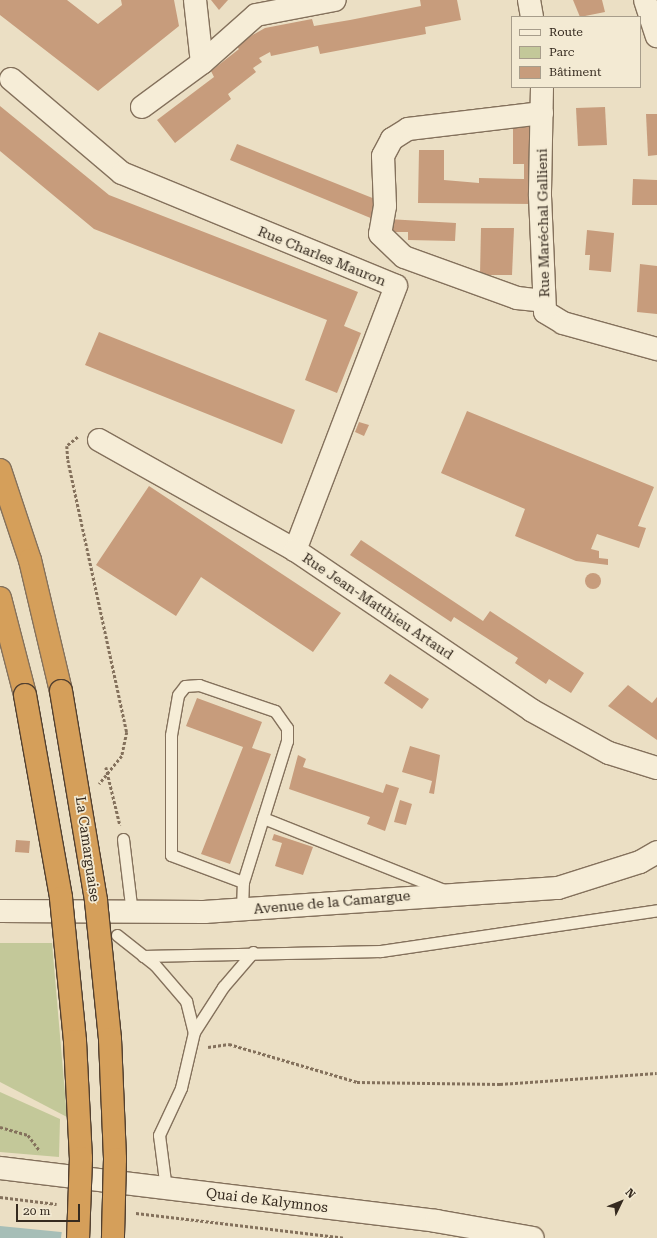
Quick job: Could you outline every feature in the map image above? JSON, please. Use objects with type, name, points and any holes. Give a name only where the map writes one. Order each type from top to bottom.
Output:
[{"type":"highway","name":"La Camarguaise","points":[[0,470],[30,560],[61,690],[96,901],[110,1039],[115,1159],[113,1238]]},
{"type":"highway","points":[[0,598],[25,695],[61,898],[75,1041],[81,1158],[78,1238]]},
{"type":"street","points":[[195,0],[202,63]]},
{"type":"street","points":[[142,107],[202,63],[256,15],[334,0]]},
{"type":"street","points":[[529,0],[532,16]]},
{"type":"street","points":[[645,0],[657,36]]},
{"type":"street","name":"Rue Charles Mauron","points":[[10,79],[122,173],[396,286],[295,550]]},
{"type":"street","name":"Rue Maréchal Gallieni","points":[[542,88],[545,312],[563,323],[657,349]]},
{"type":"street","points":[[542,113],[408,129],[392,139],[383,156],[385,206],[380,234],[404,257],[517,298],[544,301]]},
{"type":"street","name":"Rue Jean-Matthieu Artaud","points":[[99,440],[295,550],[531,710],[609,753],[657,768]]},
{"type":"street","name":"Avenue de la Camargue","points":[[0,911],[132,913],[242,909],[450,893],[558,888],[640,862],[657,852]]},
{"type":"street","name":"Quai de Kalymnos","points":[[0,1168],[436,1221],[533,1238]]},
{"type":"lane","points":[[242,909],[243,882],[287,742],[284,720],[275,711],[258,705],[199,685],[185,686],[178,695],[171,735],[171,855],[243,882]]},
{"type":"lane","points":[[263,818],[450,893]]},
{"type":"lane","points":[[123,839],[132,913]]},
{"type":"lane","points":[[143,956],[253,952],[381,951],[657,910]]},
{"type":"lane","points":[[117,934],[143,956],[186,1001],[194,1032]]},
{"type":"lane","points":[[166,1188],[159,1135],[181,1088],[194,1032],[223,987],[253,952]]},
{"type":"path","points":[[94,788],[108,775],[126,744],[126,719],[91,575],[67,446],[78,437],[99,440]]},
{"type":"path","points":[[106,767],[123,839]]},
{"type":"path","points":[[190,1050],[229,1044],[357,1082],[500,1084],[657,1073]]},
{"type":"path","points":[[0,1127],[28,1135],[39,1149],[49,1174]]},
{"type":"path","points":[[0,1197],[62,1204]]},
{"type":"path","points":[[132,1212],[345,1238]]},
{"type":"green space","points":[[0,943],[52,943],[67,1117],[0,1082]]},
{"type":"green space","points":[[0,1092],[60,1119],[59,1157],[0,1152]]},
{"type":"water","points":[[0,1226],[122,1238],[0,1238]]},
{"type":"pier","points":[[62,1230],[122,1236],[124,1238],[61,1238]]},
{"type":"building","points":[[0,0],[67,0],[98,24],[122,5],[121,0],[174,0],[179,26],[98,91],[0,15]]},
{"type":"building","points":[[211,0],[228,0],[219,10]]},
{"type":"building","points":[[420,0],[457,0],[461,20],[425,27],[426,34],[320,54],[318,46],[271,56],[270,52],[259,58],[262,62],[253,68],[256,72],[228,94],[231,99],[175,143],[157,120],[214,77],[211,71],[239,49],[235,45],[265,28],[312,19],[314,26],[350,20],[421,6]]},
{"type":"building","points":[[573,0],[602,0],[605,12],[580,16]]},
{"type":"building","points":[[0,106],[109,195],[358,292],[344,326],[361,333],[337,393],[305,380],[327,320],[94,229],[0,151]]},
{"type":"building","points":[[605,107],[607,145],[578,146],[576,108]]},
{"type":"building","points":[[646,114],[657,114],[657,155],[648,156]]},
{"type":"building","points":[[513,126],[533,127],[532,204],[418,203],[419,150],[444,150],[444,180],[479,183],[479,178],[524,179],[524,164],[513,164]]},
{"type":"building","points":[[237,144],[380,201],[373,219],[230,160]]},
{"type":"building","points":[[633,179],[657,180],[657,205],[632,205]]},
{"type":"building","points":[[388,219],[456,223],[455,241],[408,240],[408,232],[388,232]]},
{"type":"building","points":[[481,228],[514,228],[512,275],[480,275]]},
{"type":"building","points":[[587,230],[614,233],[611,272],[589,270],[590,255],[585,255]]},
{"type":"building","points":[[640,264],[657,266],[657,314],[637,312]]},
{"type":"building","points":[[99,332],[295,410],[282,444],[85,365]]},
{"type":"building","points":[[467,411],[654,487],[638,526],[646,528],[639,548],[597,534],[591,549],[599,551],[599,558],[608,559],[608,565],[576,561],[515,536],[525,509],[441,473]]},
{"type":"building","points":[[359,422],[369,425],[364,436],[355,432]]},
{"type":"building","points":[[149,486],[341,613],[313,652],[201,577],[176,616],[96,565]]},
{"type":"building","points":[[361,540],[483,621],[490,611],[584,673],[571,693],[549,679],[546,684],[515,663],[518,658],[454,617],[451,622],[350,555]]},
{"type":"building","points":[[593,573],[599,575],[601,581],[599,587],[593,589],[587,587],[585,581],[587,575]]},
{"type":"building","points":[[390,674],[429,699],[422,709],[384,683]]},
{"type":"building","points":[[628,685],[652,703],[657,697],[657,740],[608,706]]},
{"type":"building","points":[[197,698],[262,722],[252,748],[271,754],[230,864],[201,854],[243,747],[186,726]]},
{"type":"building","points":[[410,746],[440,755],[434,794],[429,793],[432,781],[402,772]]},
{"type":"building","points":[[298,755],[306,759],[303,767],[383,793],[386,784],[399,788],[385,831],[367,824],[370,817],[289,789]]},
{"type":"building","points":[[400,800],[412,804],[406,825],[394,822]]},
{"type":"building","points":[[274,834],[313,847],[303,875],[275,866],[282,843],[272,840]]},
{"type":"building","points":[[16,840],[30,841],[29,853],[15,852]]}]
